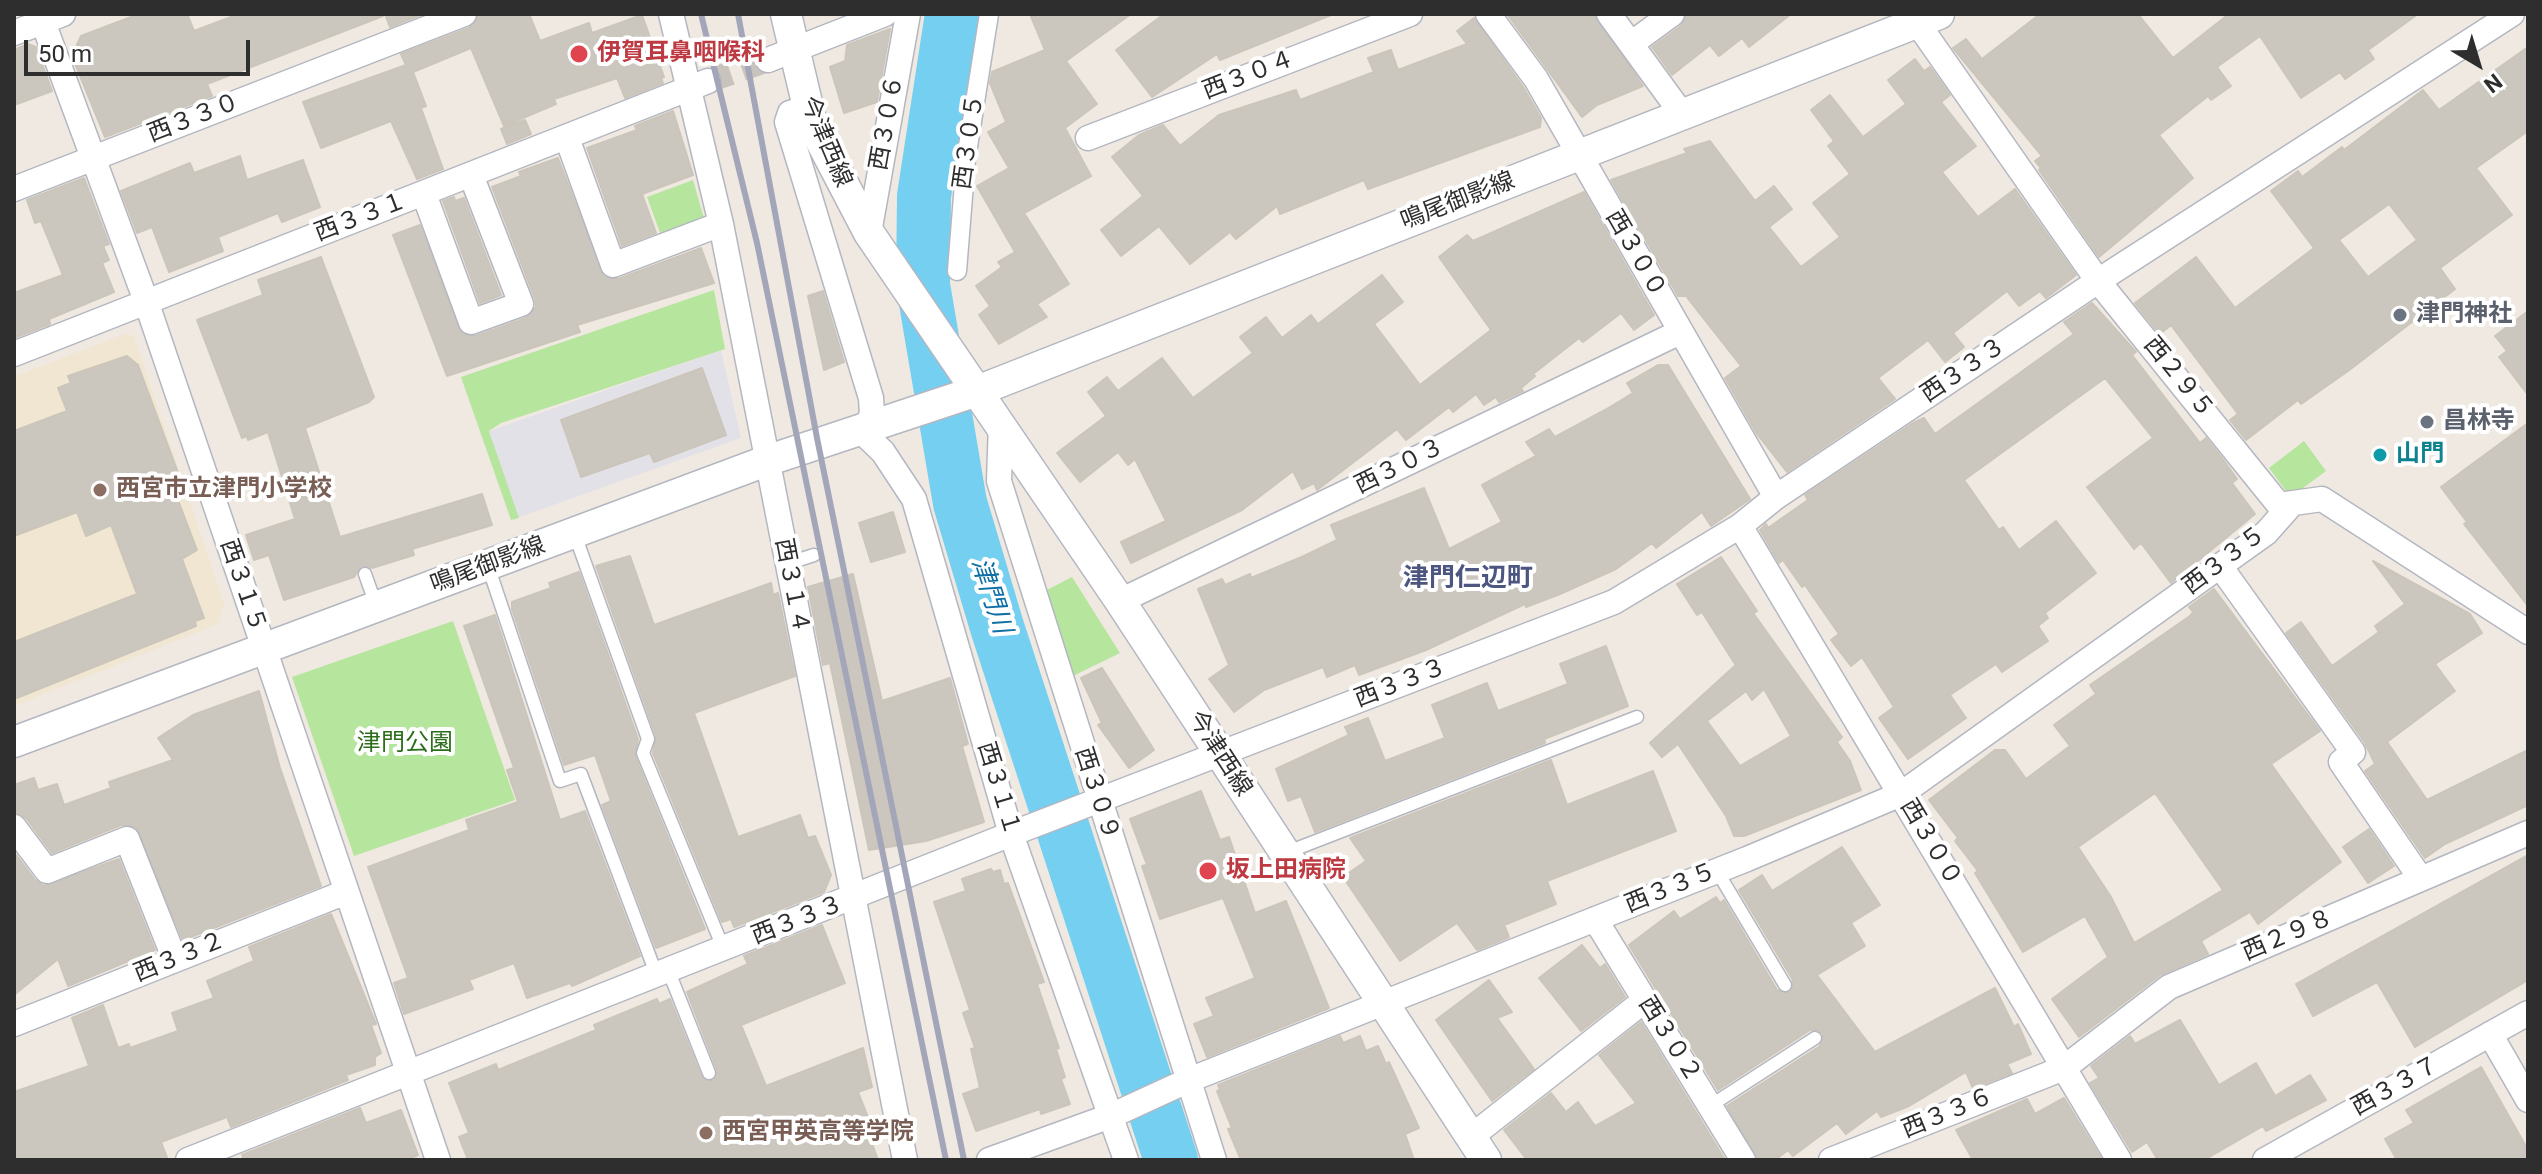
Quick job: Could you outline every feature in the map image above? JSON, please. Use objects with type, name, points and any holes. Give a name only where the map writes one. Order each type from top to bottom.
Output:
[{"type":"street","name":"西３３０","points":[[14,189],[464,14]]},
{"type":"street","name":"西３１４","points":[[671,14],[698,86],[766,461],[905,1160]]},
{"type":"street","name":"今津西線","points":[[786,14],[781,55],[828,159],[869,233],[949,350],[970,393],[1001,423],[1218,754],[1386,1002],[1479,1148]]},
{"type":"street","points":[[781,55],[885,14]]},
{"type":"street","name":"西３０６","points":[[869,233],[908,14]]},
{"type":"street","name":"西３０５","points":[[957,271],[966,159],[989,14]]},
{"type":"street","name":"西３０４","points":[[1088,138],[1410,14]]},
{"type":"street","name":"西３００","points":[[1488,14],[1536,79],[1776,497]]},
{"type":"street","points":[[1609,14],[1682,114]]},
{"type":"street","points":[[1631,44],[1672,14]]},
{"type":"street","name":"西３３３","points":[[188,1160],[854,899],[1011,834],[1614,602],[1740,526],[1776,497],[2098,281],[2512,14]]},
{"type":"street","name":"西３１５","points":[[49,17],[93,159],[146,301],[438,1160]]},
{"type":"street","points":[[14,33],[49,17]]},
{"type":"street","name":"鳴尾御影線","points":[[14,742],[575,535],[766,461],[905,412],[970,393],[1922,17]]},
{"type":"street","name":"西２９５","points":[[1922,17],[2098,281],[2279,505],[2290,506]]},
{"type":"street","name":"西３３１","points":[[14,354],[698,86]]},
{"type":"street","points":[[806,108],[790,113],[787,122],[871,398],[872,414],[862,427]]},
{"type":"street","points":[[567,138],[613,265],[721,224]]},
{"type":"street","points":[[424,194],[471,322],[521,304],[471,175]]},
{"type":"street","name":"西３０３","points":[[1120,601],[1680,332]]},
{"type":"street","name":"西３０９","points":[[1001,423],[999,481],[1090,804],[1189,1080],[1214,1160]]},
{"type":"street","name":"西３１１","points":[[862,427],[914,499],[1011,834],[1113,1115],[1126,1160]]},
{"type":"street","points":[[2290,506],[2322,499],[2528,632]]},
{"type":"street","name":"西３３５","points":[[989,1160],[1113,1115],[1189,1080],[1717,871],[1901,794],[2266,533],[2290,506]]},
{"type":"street","name":"西３００","points":[[1740,526],[2119,1160]]},
{"type":"street","points":[[2220,566],[2353,752],[2341,762],[2421,879]]},
{"type":"street","points":[[14,827],[47,871],[127,839],[175,960]]},
{"type":"street","name":"西２９８","points":[[2064,1068],[2169,987],[2528,833]]},
{"type":"street","name":"西３３２","points":[[14,1024],[346,892]]},
{"type":"street","name":"西３０２","points":[[1595,919],[1743,1160]]},
{"type":"street","points":[[1479,1148],[1645,1000]]},
{"type":"street","name":"西３３７","points":[[2265,1160],[2528,1013]]},
{"type":"street","points":[[2490,1034],[2528,1100]]},
{"type":"street","name":"西３３６","points":[[1831,1160],[2064,1068]]},
{"type":"lane","points":[[575,535],[648,739],[643,753],[724,950]]},
{"type":"lane","points":[[786,564],[814,555]]},
{"type":"lane","points":[[488,565],[560,781],[581,774],[663,974],[709,1073]]},
{"type":"lane","points":[[365,574],[376,606]]},
{"type":"lane","points":[[1284,853],[1637,717]]},
{"type":"lane","points":[[1717,871],[1785,985]]},
{"type":"lane","points":[[1710,1106],[1815,1038]]},
{"type":"shaded area","name":"西宮市立津門小学校","points":[[127,333],[134,337],[224,604],[218,624],[14,706],[14,377]]},
{"type":"shaded area","points":[[721,350],[741,438],[517,518],[489,431]]},
{"type":"green space","points":[[693,180],[704,218],[663,241],[647,197]]},
{"type":"green space","points":[[714,290],[725,349],[501,423],[489,431],[519,518],[511,520],[461,377]]},
{"type":"green space","points":[[2304,441],[2326,471],[2299,491],[2286,491],[2269,468]]},
{"type":"green space","points":[[1072,577],[1120,653],[1073,676],[1043,592]]},
{"type":"green space","name":"津門公園","points":[[453,621],[515,800],[354,856],[292,677]]},
{"type":"building","points":[[139,14],[187,14],[194,31],[239,14],[383,16],[207,84],[212,96],[105,137],[72,56],[81,36]]},
{"type":"building","points":[[385,14],[423,14],[390,27]]},
{"type":"building","points":[[479,14],[529,14],[540,41],[589,23],[592,33],[642,15],[664,77],[661,78],[663,83],[625,98],[617,78],[554,99],[556,104],[504,126],[471,48],[413,72],[426,106],[421,108],[443,169],[417,179],[391,121],[321,148],[303,102],[406,65],[401,54],[469,28]]},
{"type":"building","points":[[1030,14],[1131,14],[1066,61],[1097,104],[1065,128],[1091,176],[1024,213],[1069,284],[1037,304],[1047,317],[999,344],[979,315],[990,306],[976,286],[1002,267],[998,262],[1015,252],[977,186],[1009,168],[988,132],[1006,122],[990,83],[992,72],[1045,50]]},
{"type":"building","points":[[1164,14],[1331,15],[1220,60],[1217,54],[1152,97],[1116,50]]},
{"type":"building","points":[[1507,14],[1594,14],[1643,86],[1597,105],[1582,117]]},
{"type":"building","points":[[1687,14],[1791,14],[1749,47],[1742,38],[1719,56],[1710,45],[1672,75],[1652,47],[1681,26]]},
{"type":"building","points":[[2040,14],[2138,14],[2173,58],[2229,14],[2418,14],[2368,50],[2374,59],[2345,79],[2340,72],[2301,98],[2260,36],[2217,67],[2231,86],[2211,100],[2208,96],[2159,135],[2193,178],[2099,257],[2039,170],[2041,168],[2035,161],[2042,156],[1953,48],[1966,39],[1982,59]]},
{"type":"building","points":[[1474,18],[1523,87],[1541,118],[1540,127],[1368,189],[1364,180],[1280,214],[1277,206],[1236,239],[1230,232],[1190,264],[1159,226],[1121,256],[1101,230],[1143,196],[1112,157],[1139,135],[1163,125],[1180,146],[1219,115],[1296,90],[1300,100],[1374,72],[1368,58],[1391,50],[1398,70],[1467,44],[1457,31]]},
{"type":"building","points":[[890,29],[877,102],[844,113],[830,67],[845,61],[847,45]]},
{"type":"building","points":[[28,44],[36,47],[52,91],[14,105],[14,50]]},
{"type":"building","points":[[2528,47],[2528,131],[2476,168],[2512,215],[2440,268],[2455,289],[2348,371],[2301,404],[2298,400],[2246,440],[2230,420],[2238,414],[2171,325],[2160,334],[2135,303],[2196,257],[2235,308],[2314,248],[2271,191],[2298,171],[2302,177],[2342,147],[2344,150],[2423,90],[2439,110]],"holes":[[[2389,204],[2417,240],[2368,277],[2339,240]]]},
{"type":"building","points":[[1915,59],[1924,71],[1930,67],[1950,95],[1941,102],[1976,146],[1942,172],[1978,217],[2015,189],[2076,275],[2046,298],[2040,291],[2019,306],[2007,291],[1953,333],[1964,347],[1945,362],[1928,340],[1878,378],[1895,399],[1787,472],[1757,434],[1725,378],[1741,366],[1686,296],[1678,296],[1611,180],[1687,153],[1684,149],[1710,141],[1755,201],[1774,186],[1792,209],[1769,227],[1801,267],[1840,237],[1813,203],[1850,174],[1828,146],[1834,141],[1811,110],[1830,95],[1863,137],[1906,104],[1888,80]]},
{"type":"building","points":[[673,111],[693,175],[642,194],[656,233],[622,246],[587,148],[637,130],[635,126]]},
{"type":"building","points":[[525,120],[531,134],[507,144],[501,129]]},
{"type":"building","points":[[240,156],[247,180],[303,160],[320,207],[282,222],[278,213],[218,237],[223,251],[169,272],[152,227],[137,233],[121,191],[190,163],[194,173]]},
{"type":"building","points":[[558,158],[604,277],[618,279],[701,248],[714,283],[577,325],[580,332],[447,376],[393,235],[420,225],[462,334],[476,336],[526,318],[536,307],[535,299],[492,187],[521,176],[519,172]]},
{"type":"building","points":[[84,178],[109,244],[103,246],[109,260],[102,263],[114,292],[49,319],[50,324],[14,338],[14,293],[63,275],[41,221],[35,223],[27,200]]},
{"type":"building","points":[[1584,192],[1654,315],[1634,330],[1621,313],[1583,342],[1579,338],[1533,374],[1535,376],[1521,388],[1523,391],[1499,402],[1496,397],[1484,405],[1476,394],[1453,412],[1449,407],[1406,440],[1397,429],[1317,490],[1314,483],[1302,489],[1293,471],[1242,510],[1131,563],[1121,542],[1166,521],[1135,459],[1128,465],[1118,452],[1080,482],[1057,453],[1106,416],[1088,392],[1107,377],[1118,391],[1162,358],[1193,398],[1253,353],[1240,337],[1266,317],[1282,338],[1311,315],[1318,324],[1382,275],[1403,302],[1374,324],[1420,385],[1491,330],[1439,257],[1467,235],[1473,241]]},
{"type":"building","points":[[454,197],[455,201],[464,198],[501,295],[480,303],[443,201]]},
{"type":"building","points":[[321,257],[374,397],[369,402],[305,428],[340,537],[482,494],[492,525],[412,549],[414,555],[372,568],[361,566],[354,577],[284,600],[269,555],[254,560],[246,535],[295,519],[268,432],[248,440],[247,436],[242,438],[197,320],[263,295],[258,280]]},
{"type":"building","points":[[823,291],[844,362],[824,370],[808,296]]},
{"type":"building","points":[[2092,303],[2136,352],[2132,355],[2200,443],[2206,438],[2222,458],[2237,479],[2232,483],[2255,514],[2171,583],[2141,543],[2134,549],[2087,487],[2153,438],[2105,378],[1964,480],[1999,530],[2003,527],[2019,550],[2056,521],[2096,573],[2045,613],[2048,618],[2038,626],[2048,641],[2002,672],[1996,664],[1950,695],[1966,718],[1908,759],[1879,718],[1894,707],[1862,657],[1851,666],[1831,640],[1839,634],[1805,585],[1802,587],[1783,560],[1779,563],[1760,530],[1766,524],[1768,528],[1808,500],[1805,495],[1913,423],[1924,418],[1935,434],[2074,334],[2064,322]]},
{"type":"building","points":[[2528,311],[2528,395],[2499,357],[2507,351],[2495,336]]},
{"type":"building","name":"西宮市立津門小学校","points":[[127,356],[138,365],[180,478],[171,482],[197,550],[182,559],[204,618],[195,621],[196,626],[14,699],[14,642],[137,594],[111,525],[86,536],[77,512],[14,536],[14,431],[67,411],[58,388],[71,383],[68,376]]},
{"type":"building","points":[[1658,365],[1668,365],[1750,499],[1711,526],[1702,512],[1656,548],[1652,543],[1616,569],[1560,594],[1526,607],[1525,604],[1426,650],[1359,675],[1355,665],[1327,677],[1323,667],[1264,690],[1234,712],[1209,679],[1229,665],[1198,589],[1222,579],[1225,585],[1250,574],[1251,578],[1304,556],[1337,540],[1331,525],[1424,488],[1449,549],[1502,522],[1482,485],[1536,456],[1526,442],[1549,429],[1555,437],[1605,410],[1633,393],[1627,383]]},
{"type":"building","points":[[702,368],[726,435],[654,462],[650,453],[581,477],[561,420]]},
{"type":"building","points":[[2528,423],[2528,606],[2464,524],[2467,522],[2441,487]]},
{"type":"building","points":[[893,512],[905,552],[871,562],[859,523]]},
{"type":"building","points":[[630,556],[654,625],[771,583],[773,595],[778,593],[795,676],[694,713],[738,837],[800,815],[808,838],[815,836],[831,875],[824,892],[734,927],[731,919],[722,922],[653,753],[656,736],[596,566]]},
{"type":"building","points":[[1721,557],[1757,611],[1753,613],[1842,737],[1837,742],[1850,761],[1861,790],[1744,836],[1734,836],[1726,816],[1678,744],[1662,757],[1650,743],[1738,663],[1735,664],[1702,612],[1697,615],[1677,584]],"holes":[[[1764,689],[1791,736],[1740,766],[1707,721],[1746,691],[1752,700]]]},
{"type":"building","points":[[2373,561],[2470,614],[2482,633],[2435,664],[2455,691],[2387,742],[2427,800],[2528,750],[2528,805],[2445,844],[2425,858],[2365,771],[2375,764],[2365,743],[2286,633],[2301,622],[2332,666],[2379,632],[2375,626],[2405,604]]},
{"type":"building","points":[[579,572],[638,739],[635,756],[705,929],[656,948],[602,805],[611,801],[595,755],[564,765],[512,609],[512,602],[551,588],[549,583]]},
{"type":"building","points":[[853,574],[882,701],[950,678],[968,744],[962,746],[984,822],[926,841],[869,850],[830,663],[823,665],[808,587]]},
{"type":"building","points":[[2214,589],[2320,731],[2271,764],[2341,862],[2258,924],[2250,912],[2201,941],[2208,954],[2160,975],[2079,1037],[2052,999],[2108,957],[2085,916],[2023,952],[1975,873],[1978,871],[1955,841],[1958,838],[1929,800],[1995,750],[2005,750],[2026,779],[2070,746],[2054,725],[2096,694],[2090,685],[2190,616],[2193,612],[2189,607]],"holes":[[[2155,793],[2223,890],[2134,943],[2111,897],[2078,847]]]},
{"type":"building","points":[[495,615],[560,820],[585,811],[640,956],[572,986],[570,983],[527,998],[514,963],[469,980],[473,989],[404,1014],[394,983],[408,978],[368,867],[469,830],[466,820],[518,802],[507,770],[514,768],[464,626]]},
{"type":"building","points":[[1606,646],[1628,706],[1544,739],[1545,743],[1315,832],[1301,796],[1288,801],[1276,769],[1349,735],[1345,727],[1368,718],[1385,761],[1445,738],[1432,705],[1487,683],[1498,711],[1568,684],[1560,664]]},
{"type":"building","points":[[1102,668],[1154,750],[1129,768],[1098,725],[1102,723],[1081,678]]},
{"type":"building","points":[[259,691],[280,768],[321,886],[183,940],[136,827],[121,825],[52,853],[26,818],[14,812],[14,785],[34,778],[38,790],[57,784],[64,805],[111,788],[109,782],[173,760],[158,738],[193,715]]},
{"type":"building","points":[[1551,760],[1567,805],[1653,771],[1676,831],[1547,881],[1556,904],[1504,925],[1509,937],[1477,950],[1457,923],[1400,961],[1343,877],[1366,861],[1350,838]]},
{"type":"building","points":[[1201,791],[1220,840],[1229,837],[1255,913],[1286,901],[1329,1008],[1207,1057],[1194,1024],[1214,1016],[1206,998],[1255,978],[1223,898],[1160,919],[1142,866],[1147,865],[1130,819]]},
{"type":"building","points":[[2369,829],[2394,866],[2368,883],[2343,847]]},
{"type":"building","points":[[1842,847],[1880,905],[1851,923],[1865,946],[1817,975],[1875,1052],[1995,988],[2014,1027],[2018,1024],[2031,1054],[2007,1064],[2012,1073],[1973,1088],[1966,1072],[1909,1106],[1881,1117],[1877,1111],[1846,1134],[1837,1123],[1793,1156],[1788,1150],[1775,1160],[1758,1160],[1727,1106],[1820,1046],[1823,1034],[1810,1030],[1718,1090],[1629,945],[1674,911],[1680,919],[1716,897],[1720,903],[1724,900],[1777,990],[1789,993],[1793,980],[1739,890],[1762,875],[1772,891]]},
{"type":"building","points":[[14,852],[35,880],[44,886],[119,859],[155,950],[68,986],[58,959],[14,995]]},
{"type":"building","points":[[2528,855],[2528,980],[2415,1047],[2377,982],[2313,1016],[2296,984]]},
{"type":"building","points":[[991,869],[993,872],[1000,870],[1004,884],[1008,883],[1044,982],[1037,984],[1059,1048],[1056,1049],[1065,1077],[1061,1079],[1070,1104],[1041,1114],[1040,1109],[976,1131],[963,1094],[980,1088],[971,1049],[975,1048],[963,1013],[970,1010],[934,902],[966,891],[962,879]]},
{"type":"building","points":[[331,914],[376,1024],[371,1025],[381,1053],[375,1057],[375,1065],[346,1075],[348,1080],[231,1127],[227,1117],[161,1142],[168,1160],[14,1160],[14,1092],[89,1066],[72,1018],[103,1005],[118,1048],[129,1044],[130,1048],[178,1031],[172,1013],[214,998],[207,981],[254,961],[249,947]]},
{"type":"building","points":[[822,925],[845,983],[741,1025],[766,1086],[863,1048],[872,1087],[858,1092],[872,1127],[867,1130],[878,1160],[468,1160],[459,1137],[469,1133],[449,1083],[496,1064],[498,1070],[596,1030],[594,1025],[657,999],[659,1004],[670,999],[701,1076],[713,1081],[717,1070],[687,992],[748,964],[744,956]]},
{"type":"building","points":[[1582,945],[1600,968],[1605,964],[1625,997],[1581,1031],[1539,978]]},
{"type":"building","points":[[1489,980],[1512,1012],[1497,1018],[1534,1069],[1492,1101],[1436,1020]]},
{"type":"building","points":[[2180,1020],[2219,1085],[2256,1063],[2275,1096],[2310,1075],[2326,1100],[2266,1131],[2263,1126],[2204,1160],[2158,1160],[2147,1142],[2132,1152],[2090,1083],[2099,1078],[2091,1066],[2130,1036],[2135,1044]]},
{"type":"building","points":[[1641,1022],[1725,1160],[1527,1160],[1504,1130],[1551,1093],[1566,1112],[1578,1102],[1595,1126],[1636,1103],[1599,1055]]},
{"type":"building","points":[[1340,1036],[1343,1043],[1360,1036],[1366,1051],[1378,1046],[1386,1064],[1389,1062],[1419,1128],[1405,1134],[1414,1160],[1241,1160],[1228,1129],[1232,1128],[1217,1091],[1220,1089],[1218,1085]]},
{"type":"building","points":[[2481,1067],[2528,1150],[2528,1160],[2397,1160],[2385,1139],[2414,1123],[2406,1110]]},
{"type":"building","points":[[2064,1098],[2102,1160],[1973,1160],[1956,1130],[2027,1099],[2035,1114]]},
{"type":"building","points":[[360,1108],[366,1123],[401,1110],[418,1155],[406,1160],[244,1160],[242,1155]]},
{"type":"waterway","name":"津門川","points":[[952,14],[924,196],[923,285],[960,503],[997,627],[1171,1160]]},
{"type":"tunnel","points":[[708,81],[768,60]]},
{"type":"railway","points":[[701,14],[757,243],[946,1160]]},
{"type":"railway","points":[[738,14],[817,438],[964,1160]]},
{"type":"place","name":"伊賀耳鼻咽喉科","points":[[579,54]]},
{"type":"place","name":"津門神社","points":[[2400,315]]},
{"type":"place","name":"昌林寺","points":[[2427,422]]},
{"type":"place","name":"山門","points":[[2380,455]]},
{"type":"place","name":"西宮市立津門小学校","points":[[100,490]]},
{"type":"place","name":"坂上田病院","points":[[1208,871]]},
{"type":"place","name":"西宮甲英高等学院","points":[[706,1133]]},
{"type":"district","name":"津門仁辺町","points":[[1468,579]]}]
